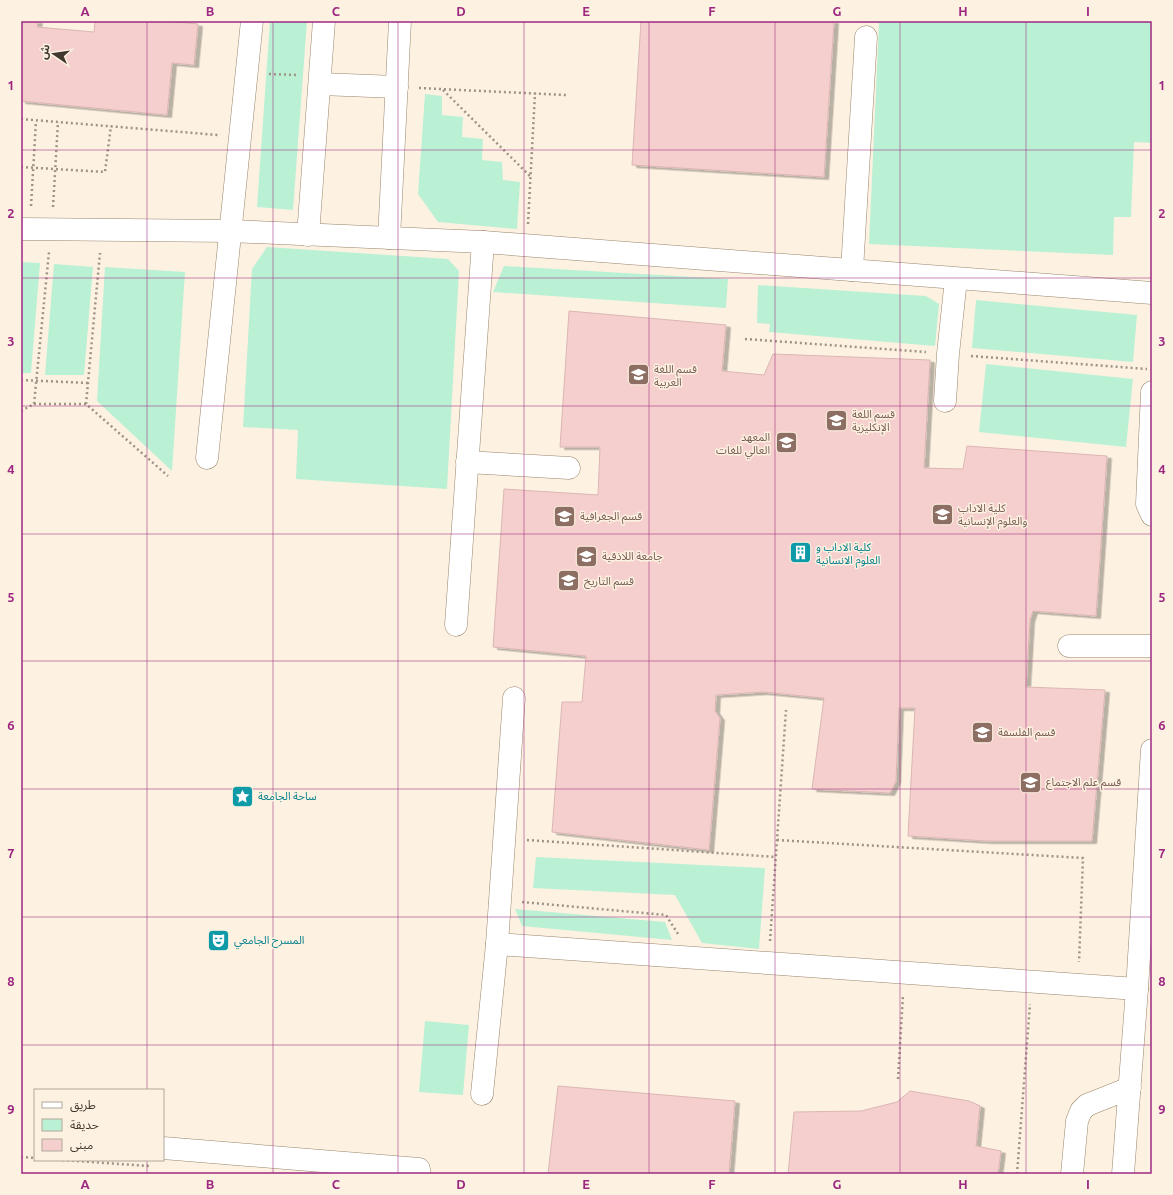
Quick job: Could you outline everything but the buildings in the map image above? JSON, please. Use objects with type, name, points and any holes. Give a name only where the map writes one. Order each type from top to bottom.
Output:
[{"type":"lane","points":[[207,458],[252,21]]},
{"type":"lane","points":[[308,235],[324,21]]},
{"type":"lane","points":[[389,238],[400,21]]},
{"type":"lane","points":[[852,270],[866,37]]},
{"type":"lane","points":[[320,80],[397,87]]},
{"type":"lane","points":[[25,229],[230,231],[483,242],[1152,293]]},
{"type":"lane","points":[[456,625],[483,242]]},
{"type":"lane","points":[[945,401],[956,278]]},
{"type":"lane","points":[[1152,392],[1147,504],[1152,515]]},
{"type":"lane","points":[[467,462],[569,468]]},
{"type":"lane","points":[[1069,646],[1152,646]]},
{"type":"lane","points":[[482,1094],[497,944],[514,698]]},
{"type":"lane","points":[[1123,1174],[1137,989],[1152,750]]},
{"type":"lane","points":[[497,944],[1137,989]]},
{"type":"lane","points":[[1072,1174],[1077,1121],[1081,1112],[1087,1105],[1130,1088]]},
{"type":"lane","points":[[164,1148],[419,1169],[418,1174]]},
{"type":"path","points":[[247,74],[320,80]]},
{"type":"path","points":[[397,87],[566,95]]},
{"type":"path","points":[[442,89],[531,176]]},
{"type":"path","points":[[527,246],[535,93]]},
{"type":"path","points":[[21,119],[240,136]]},
{"type":"path","points":[[25,229],[34,167],[36,121]]},
{"type":"path","points":[[34,404],[51,229],[58,122]]},
{"type":"path","points":[[21,166],[105,172],[111,126]]},
{"type":"path","points":[[86,404],[102,230]]},
{"type":"path","points":[[21,380],[88,383]]},
{"type":"path","points":[[21,411],[34,404],[86,404],[168,476]]},
{"type":"path","points":[[768,963],[786,710]]},
{"type":"path","points":[[505,838],[776,857]]},
{"type":"path","points":[[777,840],[1083,858],[1078,985]]},
{"type":"path","points":[[500,900],[666,915],[694,958]]},
{"type":"path","points":[[898,1079],[904,973]]},
{"type":"path","points":[[1017,1174],[1032,982]]},
{"type":"path","points":[[21,1157],[34,1158]]},
{"type":"path","points":[[77,1161],[150,1166],[150,1161]]},
{"type":"green space","points":[[270,21],[307,21],[293,210],[257,207]]},
{"type":"green space","points":[[841,21],[1152,21],[1151,143],[1134,142],[1131,217],[1114,217],[1113,255],[869,244],[879,23]]},
{"type":"green space","points":[[425,94],[442,96],[442,115],[463,117],[462,137],[483,139],[482,160],[502,162],[503,180],[520,182],[517,229],[438,222],[418,194]]},
{"type":"green space","points":[[267,247],[448,259],[459,271],[447,489],[296,479],[298,430],[243,427],[252,269]]},
{"type":"green space","points":[[21,262],[40,263],[31,373],[21,373]]},
{"type":"green space","points":[[54,264],[93,267],[84,375],[45,375]]},
{"type":"green space","points":[[504,266],[728,279],[726,308],[493,292]]},
{"type":"green space","points":[[105,267],[185,272],[172,471],[97,401]]},
{"type":"green space","points":[[758,285],[926,296],[939,304],[935,346],[769,332],[770,324],[757,323]]},
{"type":"green space","points":[[976,300],[1137,315],[1133,362],[972,348]]},
{"type":"green space","points":[[986,364],[1133,379],[1126,447],[979,432]]},
{"type":"green space","points":[[536,857],[765,868],[759,949],[702,943],[675,895],[533,888]]},
{"type":"green space","points":[[515,909],[665,922],[672,940],[522,926]]},
{"type":"green space","points":[[425,1021],[469,1025],[463,1095],[419,1092]]},
{"type":"place","name":"قسم اللغة العربية","points":[[639,375]]},
{"type":"place","name":"قسم اللغة الإنكليزية","points":[[836,420]]},
{"type":"place","name":"المعهد العالي للغات","points":[[786,443]]},
{"type":"place","name":"كلية الآداب والعلوم الإنسانية","points":[[943,514]]},
{"type":"place","name":"قسم الجغرافية","points":[[564,516]]},
{"type":"place","name":"كلية الاداب و العلوم الانسانية","points":[[800,553]]},
{"type":"place","name":"جامعة اللاذقية","points":[[586,556]]},
{"type":"place","name":"قسم التاريخ","points":[[568,581]]},
{"type":"place","name":"قسم الفلسفة","points":[[983,732]]},
{"type":"place","name":"قسم علم الاجتماع","points":[[1031,782]]},
{"type":"place","name":"ساحة الجامعة","points":[[243,796]]},
{"type":"place","name":"المسرح الجامعي","points":[[218,940]]}]
